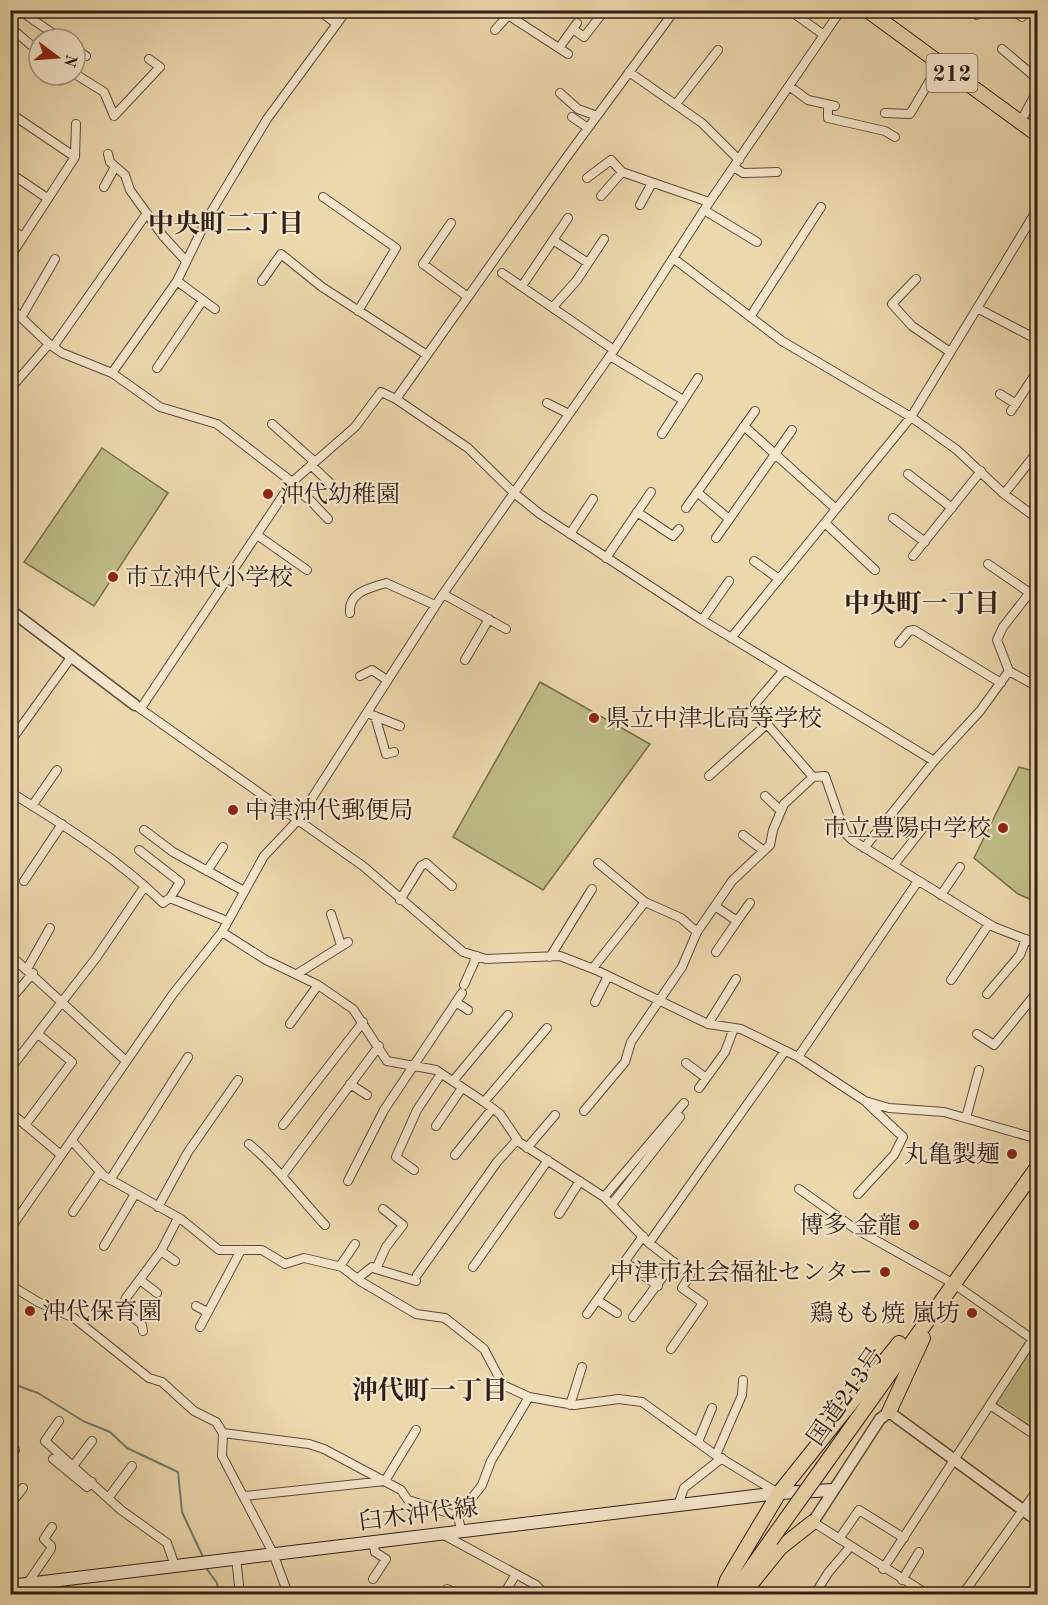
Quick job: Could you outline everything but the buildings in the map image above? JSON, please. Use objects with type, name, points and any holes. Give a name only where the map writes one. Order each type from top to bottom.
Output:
[{"type":"highway","name":"212","points":[[867,10],[1038,135]]},
{"type":"highway","name":"国道213号","points":[[733,1594],[923,1325],[1032,1188],[1038,1166]]},
{"type":"highway","points":[[890,1412],[916,1349],[954,1284]]},
{"type":"highway","points":[[723,1594],[727,1580],[779,1493],[910,1329],[923,1325]]},
{"type":"highway","points":[[743,1594],[780,1548],[813,1522]]},
{"type":"main road","name":"臼木沖代線","points":[[10,1586],[461,1530],[779,1493],[832,1490]]},
{"type":"street","points":[[10,14],[13,10]]},
{"type":"street","points":[[19,10],[39,27]]},
{"type":"street","points":[[318,10],[337,24]]},
{"type":"street","points":[[112,373],[177,281],[207,219],[267,119],[347,10]]},
{"type":"street","points":[[396,399],[588,128],[675,10]]},
{"type":"street","points":[[789,10],[824,36]]},
{"type":"street","points":[[10,1229],[173,994],[222,932],[264,856],[298,820],[435,605],[612,353],[707,206],[841,10]]},
{"type":"street","points":[[1012,10],[1022,17]]},
{"type":"street","points":[[495,30],[510,13],[568,54]]},
{"type":"street","points":[[559,48],[575,26],[584,37],[601,15]]},
{"type":"street","points":[[10,27],[27,41]]},
{"type":"street","points":[[1002,49],[1036,74],[1037,92],[1020,123]]},
{"type":"street","points":[[676,104],[718,50]]},
{"type":"street","points":[[87,81],[104,92],[114,116],[160,67],[148,58]]},
{"type":"street","points":[[885,113],[910,114],[939,64]]},
{"type":"street","points":[[629,72],[702,123],[743,173],[777,172]]},
{"type":"street","points":[[789,86],[807,100],[831,106],[828,118],[885,131],[895,137]]},
{"type":"street","points":[[560,93],[578,109],[597,116]]},
{"type":"street","points":[[10,113],[75,157]]},
{"type":"street","points":[[572,117],[588,128]]},
{"type":"street","points":[[10,257],[75,157],[76,124]]},
{"type":"street","points":[[108,154],[110,162],[125,175],[130,190],[186,261]]},
{"type":"street","points":[[587,178],[611,160],[622,172],[707,206],[757,242]]},
{"type":"street","points":[[104,187],[115,167]]},
{"type":"street","points":[[601,196],[622,172]]},
{"type":"street","points":[[10,173],[47,198]]},
{"type":"street","points":[[640,205],[652,183]]},
{"type":"street","points":[[323,196],[396,248],[358,311]]},
{"type":"street","points":[[750,317],[821,207]]},
{"type":"street","points":[[731,638],[910,417],[1038,208]]},
{"type":"street","points":[[10,389],[51,345],[147,213]]},
{"type":"street","points":[[522,286],[568,218]]},
{"type":"street","points":[[452,223],[423,264],[468,297]]},
{"type":"street","points":[[10,229],[23,237]]},
{"type":"street","points":[[553,307],[604,239]]},
{"type":"street","points":[[553,240],[588,263]]},
{"type":"street","points":[[262,280],[281,254],[358,311],[427,354]]},
{"type":"street","points":[[673,258],[782,341],[910,417],[981,471],[1004,494],[1034,516],[1038,503]]},
{"type":"street","points":[[22,316],[55,259]]},
{"type":"street","points":[[502,273],[553,307],[612,353],[683,400]]},
{"type":"street","points":[[916,279],[892,304],[912,326],[950,352]]},
{"type":"street","points":[[177,281],[215,309]]},
{"type":"street","points":[[158,368],[203,300]]},
{"type":"street","points":[[977,308],[1038,340]]},
{"type":"street","points":[[12,309],[51,345],[112,373],[160,407],[217,424],[310,500],[328,519]]},
{"type":"street","points":[[1000,394],[1013,407],[1038,370]]},
{"type":"street","points":[[662,434],[698,378]]},
{"type":"street","points":[[138,707],[291,484],[355,427],[381,392],[396,399],[468,448],[514,493],[570,534],[702,620],[934,761]]},
{"type":"street","points":[[547,403],[569,414]]},
{"type":"street","points":[[686,508],[755,411]]},
{"type":"street","points":[[272,424],[330,483]]},
{"type":"street","points":[[744,426],[836,509]]},
{"type":"street","points":[[716,538],[792,430]]},
{"type":"street","points":[[1004,494],[1038,451]]},
{"type":"street","points":[[913,556],[981,471]]},
{"type":"street","points":[[908,474],[951,508]]},
{"type":"street","points":[[606,558],[651,492]]},
{"type":"street","points":[[697,492],[729,519]]},
{"type":"street","points":[[570,534],[593,499]]},
{"type":"street","points":[[637,512],[673,536],[679,530]]},
{"type":"street","points":[[893,518],[925,542]]},
{"type":"street","points":[[825,523],[875,570]]},
{"type":"street","points":[[257,535],[307,570]]},
{"type":"street","points":[[754,561],[779,579]]},
{"type":"street","points":[[988,564],[1030,593]]},
{"type":"street","points":[[702,620],[729,581]]},
{"type":"street","points":[[1038,582],[1003,627],[997,640],[1010,671],[1038,687]]},
{"type":"street","points":[[350,613],[349,607],[359,592],[386,583],[435,605]]},
{"type":"street","points":[[443,594],[507,629]]},
{"type":"street","points":[[10,610],[138,707],[363,866],[455,946],[486,959],[561,956],[593,968],[708,1024],[734,1028],[798,1057],[865,1101],[903,1137],[894,1155],[858,1194]]},
{"type":"street","points":[[465,660],[489,619]]},
{"type":"street","points":[[899,643],[909,631],[914,630],[1001,682]]},
{"type":"street","points":[[10,742],[72,656]]},
{"type":"street","points":[[784,669],[755,704],[766,724],[813,777]]},
{"type":"street","points":[[360,676],[372,670],[387,680]]},
{"type":"street","points":[[864,848],[934,761],[980,711],[1010,671]]},
{"type":"street","points":[[366,713],[400,726]]},
{"type":"street","points":[[375,716],[386,754],[394,752]]},
{"type":"street","points":[[710,776],[766,724]]},
{"type":"street","points":[[32,806],[57,770]]},
{"type":"street","points":[[584,1111],[625,1062],[631,1042],[682,967],[697,932],[732,881],[770,845],[773,830],[784,804],[813,777],[825,776],[845,833],[864,848],[989,924],[1038,944]]},
{"type":"street","points":[[10,792],[62,824],[145,886],[163,903],[170,898],[180,882],[139,850]]},
{"type":"street","points":[[765,796],[781,811]]},
{"type":"street","points":[[24,881],[62,824]]},
{"type":"street","points":[[894,865],[923,828]]},
{"type":"street","points":[[144,831],[173,852],[244,891]]},
{"type":"street","points":[[743,835],[764,851]]},
{"type":"street","points":[[207,871],[223,847]]},
{"type":"street","points":[[400,900],[421,866],[426,863],[452,886]]},
{"type":"street","points":[[598,863],[645,902],[681,918],[697,932]]},
{"type":"street","points":[[941,895],[960,867]]},
{"type":"street","points":[[798,1057],[918,880]]},
{"type":"street","points":[[10,1069],[63,1002],[145,886]]},
{"type":"street","points":[[550,957],[592,889]]},
{"type":"street","points":[[170,898],[227,921]]},
{"type":"street","points":[[593,968],[645,902]]},
{"type":"street","points":[[716,952],[750,903]]},
{"type":"street","points":[[715,906],[737,921]]},
{"type":"street","points":[[297,974],[345,944],[332,914]]},
{"type":"street","points":[[951,980],[989,924]]},
{"type":"street","points":[[10,1000],[30,971],[50,928]]},
{"type":"street","points":[[222,932],[266,960],[318,985],[353,1009],[387,1061],[411,1067],[428,1067],[484,1102],[500,1114],[517,1140],[604,1197],[646,1239],[690,1275],[682,1288],[703,1303],[671,1349]]},
{"type":"street","points":[[987,994],[1020,956],[1026,939]]},
{"type":"street","points":[[10,955],[126,1061]]},
{"type":"street","points":[[348,1181],[384,1110],[456,1002],[477,956]]},
{"type":"street","points":[[595,1002],[608,976]]},
{"type":"street","points":[[708,1024],[736,979]]},
{"type":"street","points":[[290,1024],[318,985]]},
{"type":"street","points":[[977,1034],[994,1045],[1038,991]]},
{"type":"street","points":[[456,1002],[468,1010]]},
{"type":"street","points":[[453,1081],[508,1015]]},
{"type":"street","points":[[283,1125],[363,1022]]},
{"type":"street","points":[[484,1102],[547,1028]]},
{"type":"street","points":[[699,1088],[724,1052],[734,1028]]},
{"type":"street","points":[[25,1125],[72,1062],[38,1034]]},
{"type":"street","points":[[282,1176],[379,1046]]},
{"type":"street","points":[[587,1314],[625,1262],[646,1239],[785,1051]]},
{"type":"street","points":[[110,1180],[188,1057]]},
{"type":"street","points":[[686,1063],[706,1078]]},
{"type":"street","points":[[966,1118],[979,1070]]},
{"type":"street","points":[[414,1170],[396,1157],[417,1110],[441,1074]]},
{"type":"street","points":[[159,1207],[188,1152],[238,1080]]},
{"type":"street","points":[[350,1084],[367,1095]]},
{"type":"street","points":[[436,1126],[462,1088]]},
{"type":"street","points":[[865,1101],[889,1108],[944,1112],[1038,1139]]},
{"type":"street","points":[[604,1197],[684,1103]]},
{"type":"street","points":[[455,1155],[492,1109]]},
{"type":"street","points":[[10,1112],[62,1155]]},
{"type":"street","points":[[527,1148],[555,1115]]},
{"type":"street","points":[[612,1204],[680,1117]]},
{"type":"street","points":[[357,1279],[372,1267],[416,1278],[497,1162],[517,1140]]},
{"type":"street","points":[[72,1142],[110,1180],[178,1218],[219,1250],[262,1250],[285,1264],[304,1258],[340,1266],[357,1279],[416,1314],[445,1318],[484,1349],[503,1385],[529,1397],[570,1405],[619,1399],[642,1402],[719,1457],[779,1493]]},
{"type":"street","points":[[255,1145],[325,1225]]},
{"type":"street","points":[[473,1267],[548,1160]]},
{"type":"street","points":[[73,1212],[100,1172]]},
{"type":"street","points":[[559,1214],[580,1181]]},
{"type":"street","points":[[799,1189],[854,1228],[954,1284],[1035,1341]]},
{"type":"street","points":[[104,1246],[135,1194]]},
{"type":"street","points":[[376,1269],[386,1247],[403,1225],[383,1209]]},
{"type":"street","points":[[143,1331],[142,1325],[122,1308],[161,1251],[178,1218]]},
{"type":"street","points":[[340,1266],[355,1244]]},
{"type":"street","points":[[200,1327],[241,1250]]},
{"type":"street","points":[[161,1251],[175,1261]]},
{"type":"street","points":[[625,1262],[658,1286]]},
{"type":"street","points":[[633,1317],[674,1262]]},
{"type":"street","points":[[140,1280],[157,1293]]},
{"type":"street","points":[[10,1299],[14,1287],[74,1318],[149,1378],[162,1382],[194,1411],[216,1422],[223,1433],[222,1456],[245,1496],[257,1527],[273,1553],[288,1594]]},
{"type":"street","points":[[597,1300],[617,1313]]},
{"type":"street","points":[[196,1306],[207,1312]]},
{"type":"street","points":[[883,1569],[990,1405],[1035,1341],[1038,1331]]},
{"type":"street","points":[[570,1405],[582,1367]]},
{"type":"street","points":[[678,1505],[684,1488],[719,1457],[742,1395],[743,1380]]},
{"type":"street","points":[[461,1530],[458,1516],[482,1485],[491,1461],[529,1397]]},
{"type":"street","points":[[990,1405],[1038,1437]]},
{"type":"street","points":[[698,1442],[712,1408]]},
{"type":"street","points":[[927,1594],[883,1569],[813,1522],[880,1419],[890,1412],[1038,1521]]},
{"type":"street","points":[[59,1421],[45,1441],[121,1510],[167,1543],[175,1566]]},
{"type":"street","points":[[385,1481],[416,1430]]},
{"type":"street","points":[[223,1433],[309,1444],[324,1449],[401,1490],[408,1500],[458,1516]]},
{"type":"street","points":[[73,1466],[92,1441]]},
{"type":"street","points":[[53,1459],[87,1487],[92,1482]]},
{"type":"street","points":[[109,1497],[132,1466]]},
{"type":"street","points":[[245,1496],[385,1481]]},
{"type":"street","points":[[10,1505],[23,1488]]},
{"type":"street","points":[[963,1594],[1038,1489]]},
{"type":"street","points":[[839,1539],[859,1510],[904,1538]]},
{"type":"street","points":[[27,1584],[51,1549],[44,1539],[52,1527]]},
{"type":"street","points":[[439,1533],[536,1585],[544,1594]]},
{"type":"street","points":[[373,1541],[375,1552],[386,1559],[373,1579]]},
{"type":"street","points":[[815,1594],[828,1573],[850,1547]]},
{"type":"street","points":[[902,1580],[919,1552]]},
{"type":"street","points":[[236,1558],[240,1594]]},
{"type":"street","points":[[504,1594],[516,1574]]},
{"type":"street","points":[[447,1589],[459,1594]]},
{"type":"shaded area","points":[[102,448],[168,493],[94,606],[24,562]]},
{"type":"shaded area","points":[[540,682],[650,744],[543,890],[453,837]]},
{"type":"shaded area","name":"市立豊陽中学校","points":[[1019,767],[1037,772],[1037,902],[1018,894],[974,858]]},
{"type":"shaded area","points":[[1030,1347],[1037,1347],[1037,1434],[997,1405],[996,1398]]},
{"type":"waterway","points":[[10,1383],[38,1393],[83,1421],[110,1432],[127,1448],[178,1472],[182,1512],[203,1557]]},
{"type":"waterway","points":[[206,1568],[217,1583],[219,1594]]},
{"type":"place","name":"沖代幼稚園","points":[[268,494]]},
{"type":"place","name":"市立沖代小学校","points":[[113,577]]},
{"type":"place","name":"県立中津北高等学校","points":[[594,718]]},
{"type":"place","name":"中津沖代郵便局","points":[[233,810]]},
{"type":"place","name":"市立豊陽中学校","points":[[1003,828]]},
{"type":"place","name":"丸亀製麺","points":[[1012,1154]]},
{"type":"place","name":"博多 金龍","points":[[914,1225]]},
{"type":"place","name":"中津市社会福祉センター","points":[[885,1272]]},
{"type":"place","name":"沖代保育園","points":[[30,1311]]},
{"type":"place","name":"鶏もも焼 嵐坊","points":[[972,1313]]},
{"type":"district","name":"中央町二丁目","points":[[226,223]]},
{"type":"district","name":"中央町一丁目","points":[[922,603]]},
{"type":"district","name":"沖代町一丁目","points":[[430,1390]]}]
